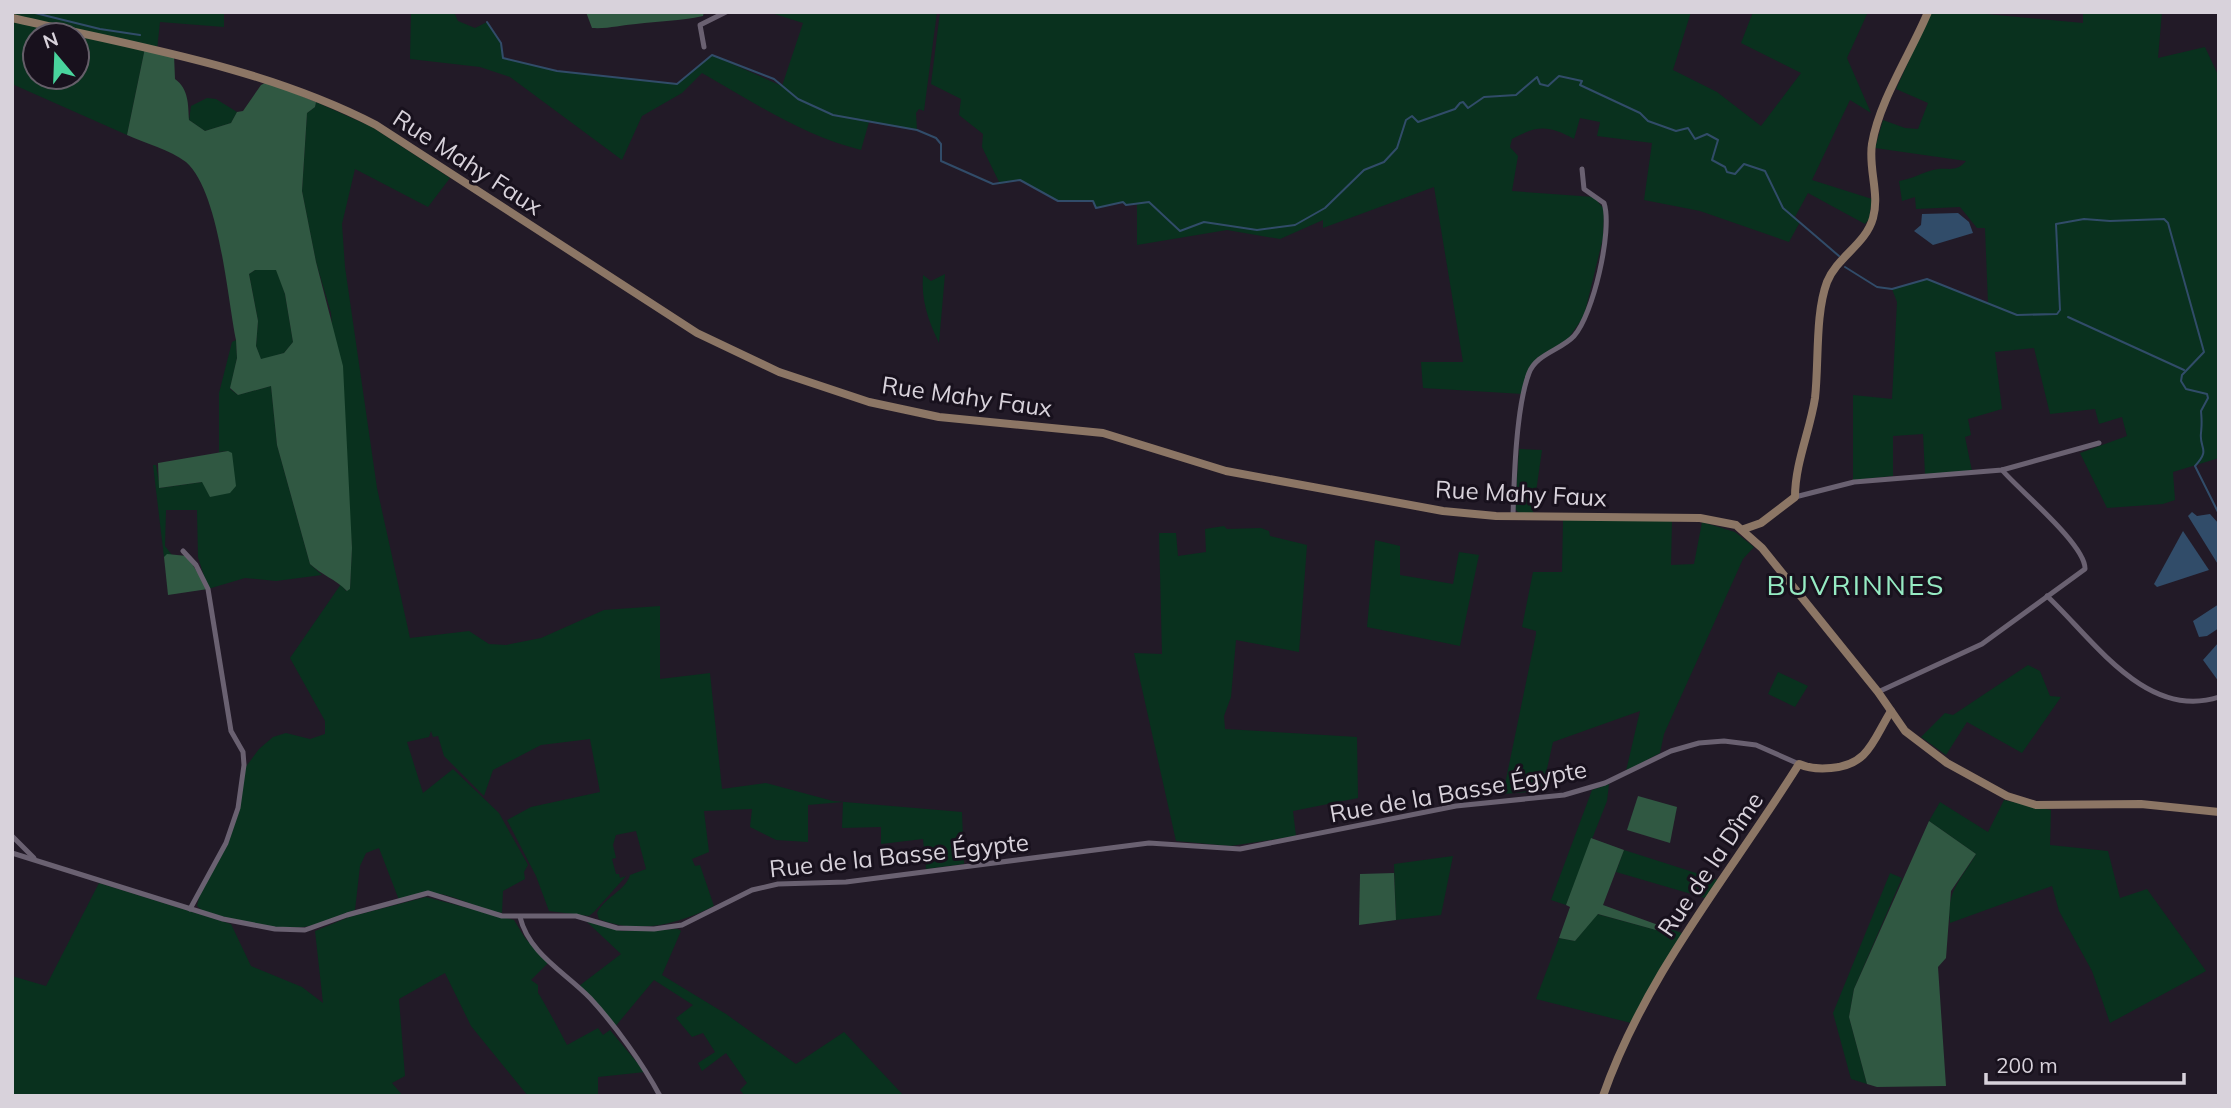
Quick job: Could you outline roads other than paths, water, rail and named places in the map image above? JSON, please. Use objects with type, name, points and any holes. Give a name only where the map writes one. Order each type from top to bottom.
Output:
[{"type":"street","points":[[704,47],[700,25],[726,12]]},
{"type":"street","points":[[1795,497],[1795,480],[1815,399],[1826,285],[1838,264],[1866,234],[1873,220],[1875,202],[1871,160],[1874,136],[1928,12]]},
{"type":"street","name":"Rue Mahy Faux","points":[[12,18],[157,50],[335,105],[376,125],[697,333],[741,356],[813,385],[876,404],[932,416],[1103,433],[1202,466],[1443,511],[1513,516],[1700,518],[1727,522],[1744,529]]},
{"type":"street","points":[[1513,516],[1518,438],[1528,376],[1540,359],[1566,343],[1578,331],[1589,307],[1604,244],[1606,210],[1599,198],[1584,189],[1583,169]]},
{"type":"street","points":[[2099,443],[2002,470],[1854,482],[1795,497],[1761,523],[1744,529],[1915,741],[1931,753],[2020,801],[2051,807],[2141,804],[2219,812]]},
{"type":"street","points":[[1878,692],[1982,645],[2084,571],[2086,566],[2063,531],[2002,470]]},
{"type":"street","points":[[183,551],[196,565],[208,589],[230,724],[243,752],[244,765],[242,793],[226,843],[190,909]]},
{"type":"street","points":[[2048,596],[2146,690],[2189,701],[2219,697]]},
{"type":"street","points":[[1799,764],[1821,769],[1856,763],[1867,752],[1891,711]]},
{"type":"street","name":"Rue de la Basse Égypte","points":[[12,853],[246,925],[305,930],[347,915],[428,893],[493,914],[520,917],[576,916],[617,928],[664,928],[690,922],[752,890],[778,884],[846,882],[1149,843],[1240,849],[1456,806],[1585,790],[1671,751],[1708,741],[1756,745],[1799,764]]},
{"type":"street","name":"Rue de la Dîme","points":[[1602,1096],[1636,1020],[1676,948],[1799,764]]},
{"type":"street","points":[[12,836],[35,860]]},
{"type":"street","points":[[520,917],[529,941],[596,1005],[642,1064],[660,1096]]},
{"type":"water","points":[[1958,213],[1969,222],[1973,233],[1933,245],[1914,231],[1921,225],[1922,214]]},
{"type":"water","points":[[2192,512],[2197,516],[2210,514],[2219,524],[2219,566],[2188,516]]},
{"type":"water","points":[[2183,531],[2209,570],[2157,587],[2154,584]]},
{"type":"water","points":[[2219,604],[2219,628],[2207,636],[2199,637],[2193,621]]},
{"type":"water","points":[[2219,642],[2219,682],[2203,660]]},
{"type":"waterway","points":[[31,12],[100,29],[140,35]]},
{"type":"waterway","points":[[487,22],[501,43],[503,58],[557,71],[677,84],[712,55],[774,79],[798,99],[833,115],[917,130],[936,138],[941,144],[941,161],[993,184],[1020,180],[1058,201],[1093,201],[1096,208],[1123,202],[1126,205],[1149,202],[1180,231],[1204,222],[1257,230],[1295,225],[1325,208],[1364,170],[1384,162],[1397,148],[1406,120],[1412,116],[1418,122],[1455,109],[1463,102],[1468,108],[1484,97],[1516,95],[1537,77],[1540,84],[1548,86],[1559,76],[1582,81],[1580,85],[1640,113],[1648,121],[1676,131],[1688,128],[1695,139],[1707,134],[1718,140],[1712,160],[1725,167],[1727,172],[1735,174],[1744,164],[1765,171],[1783,208],[1839,256]]},
{"type":"waterway","points":[[1845,267],[1877,287],[1892,289],[1927,279],[2017,315],[2057,314],[2060,310],[2056,224],[2084,219],[2164,219],[2168,223],[2204,352],[2182,375],[2181,381],[2186,389],[2207,394],[2208,398],[2201,411],[2203,452],[2195,466],[2219,514]]},
{"type":"waterway","points":[[2068,317],[2184,370]]},
{"type":"district","name":"BUVRINNES","points":[[1856,584]]}]
